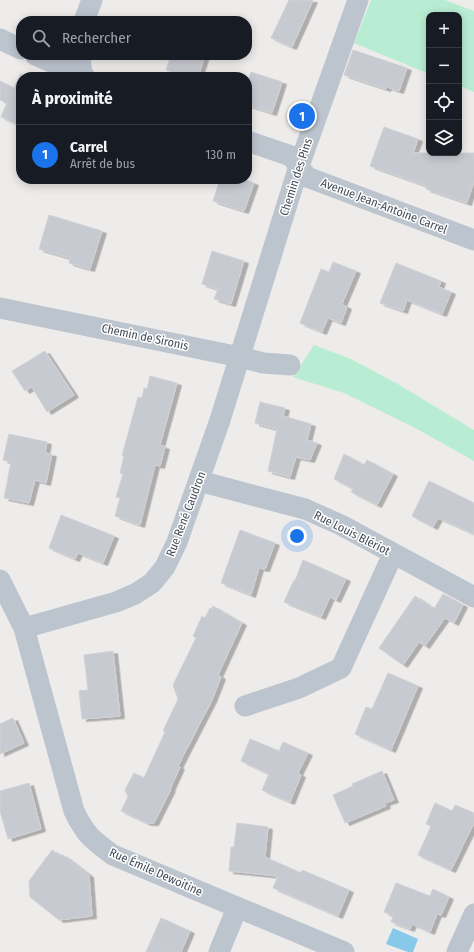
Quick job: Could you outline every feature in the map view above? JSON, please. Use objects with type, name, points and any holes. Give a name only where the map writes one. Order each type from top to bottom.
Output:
[{"type":"street","points":[[86,16],[92,0]]},
{"type":"street","name":"Chemin des Pins","points":[[240,357],[299,166],[358,0]]},
{"type":"street","points":[[0,39],[16,47]]},
{"type":"street","points":[[47,60],[75,72]]},
{"type":"street","points":[[81,60],[83,72]]},
{"type":"street","name":"Avenue Jean-Antoine Carrel","points":[[252,143],[291,156],[307,177],[474,240]]},
{"type":"street","name":"Chemin de Sironis","points":[[0,308],[263,363],[290,365]]},
{"type":"street","name":"Rue René Caudron","points":[[24,628],[116,602],[135,594],[152,583],[165,567],[177,542],[199,481],[240,357]]},
{"type":"street","name":"Rue Louis Blériot","points":[[199,481],[306,509],[341,525],[474,597]]},
{"type":"street","points":[[246,706],[299,688],[341,668],[393,554]]},
{"type":"street","name":"Rue Émile Dewoitine","points":[[0,580],[24,628],[74,811],[81,826],[94,841],[113,855],[344,952]]},
{"type":"street","points":[[219,952],[237,908]]},
{"type":"street","points":[[457,952],[474,914]]},
{"type":"green space","points":[[371,0],[445,0],[474,11],[474,92],[462,87],[462,12],[426,12],[426,73],[354,43]]},
{"type":"green space","points":[[314,345],[351,359],[396,383],[474,430],[474,461],[415,428],[344,393],[293,377]]},
{"type":"water","points":[[393,928],[418,939],[413,952],[408,952],[386,944]]},
{"type":"building","points":[[289,0],[313,0],[292,47],[271,38]]},
{"type":"building","points":[[353,50],[407,68],[399,91],[387,87],[386,89],[344,75]]},
{"type":"building","points":[[169,60],[203,60],[200,72],[172,72],[166,70]]},
{"type":"building","points":[[252,72],[282,82],[272,113],[252,107]]},
{"type":"building","points":[[0,81],[14,88],[16,84],[16,124],[1,117],[7,103],[0,100]]},
{"type":"building","points":[[384,127],[418,139],[413,153],[426,153],[426,156],[462,156],[462,153],[474,153],[474,181],[467,203],[426,189],[427,186],[370,166]]},
{"type":"building","points":[[254,183],[244,211],[213,201],[218,184]]},
{"type":"building","points":[[49,215],[102,231],[90,269],[69,263],[70,258],[39,249]]},
{"type":"building","points":[[212,251],[244,261],[231,304],[214,299],[218,289],[202,284]]},
{"type":"building","points":[[333,262],[356,271],[342,304],[347,307],[341,323],[328,318],[322,332],[300,323],[321,269],[329,272]]},
{"type":"building","points":[[396,263],[441,281],[439,287],[451,292],[442,314],[407,300],[403,311],[380,303]]},
{"type":"building","points":[[45,351],[74,395],[47,412],[32,387],[25,391],[12,371]]},
{"type":"building","points":[[150,376],[177,383],[160,445],[165,447],[160,466],[155,465],[140,525],[115,516],[120,498],[116,497],[123,474],[120,473],[124,456],[122,456],[138,397],[142,398],[144,388],[147,389]]},
{"type":"building","points":[[260,402],[285,408],[283,416],[311,424],[307,440],[317,443],[310,460],[296,457],[290,477],[268,471],[277,429],[255,423]]},
{"type":"building","points":[[9,434],[47,442],[45,453],[52,454],[46,483],[35,480],[29,503],[4,498],[11,462],[3,460]]},
{"type":"building","points":[[344,454],[364,465],[367,460],[393,474],[377,505],[351,492],[353,489],[334,479]]},
{"type":"building","points":[[429,481],[474,503],[474,534],[438,518],[433,527],[412,516]]},
{"type":"building","points":[[61,515],[114,536],[103,563],[78,553],[75,559],[49,548]]},
{"type":"building","points":[[240,530],[275,543],[265,569],[259,568],[251,595],[221,583]]},
{"type":"building","points":[[303,560],[346,579],[336,600],[330,597],[321,617],[284,602],[294,580],[295,581]]},
{"type":"building","points":[[443,594],[463,605],[454,623],[445,618],[425,646],[419,642],[403,665],[379,648],[415,596],[434,609]]},
{"type":"building","points":[[213,606],[242,623],[218,675],[221,677],[212,700],[178,766],[180,767],[171,789],[154,823],[147,823],[121,811],[128,797],[125,790],[134,773],[144,778],[178,699],[173,685],[196,638],[193,636],[202,616],[205,618],[210,608],[212,609]]},
{"type":"building","points":[[113,651],[120,716],[82,719],[79,691],[88,690],[84,655]]},
{"type":"building","points":[[388,673],[418,686],[391,750],[355,734],[366,707],[372,709]]},
{"type":"building","points":[[13,718],[24,743],[0,754],[0,724]]},
{"type":"building","points":[[250,739],[279,751],[283,742],[308,753],[298,773],[301,775],[290,802],[262,790],[269,774],[241,761]]},
{"type":"building","points":[[382,771],[394,800],[385,803],[386,806],[345,823],[333,795],[353,786],[352,784]]},
{"type":"building","points":[[29,783],[41,829],[8,839],[0,811],[0,791]]},
{"type":"building","points":[[435,803],[452,811],[455,805],[474,813],[474,823],[451,870],[418,855],[431,826],[426,824]]},
{"type":"building","points":[[237,823],[268,827],[265,857],[301,873],[302,870],[349,890],[338,916],[273,888],[278,876],[229,871],[231,847],[234,847]]},
{"type":"building","points":[[52,850],[60,855],[63,855],[89,875],[92,916],[59,920],[30,897],[29,881]]},
{"type":"building","points":[[396,883],[430,896],[433,889],[449,897],[441,915],[437,914],[430,932],[412,924],[410,929],[391,922],[393,916],[384,912]]},
{"type":"building","points":[[161,918],[190,931],[181,952],[146,952]]},
{"type":"place","name":"Carrel","points":[[302,116]]}]
